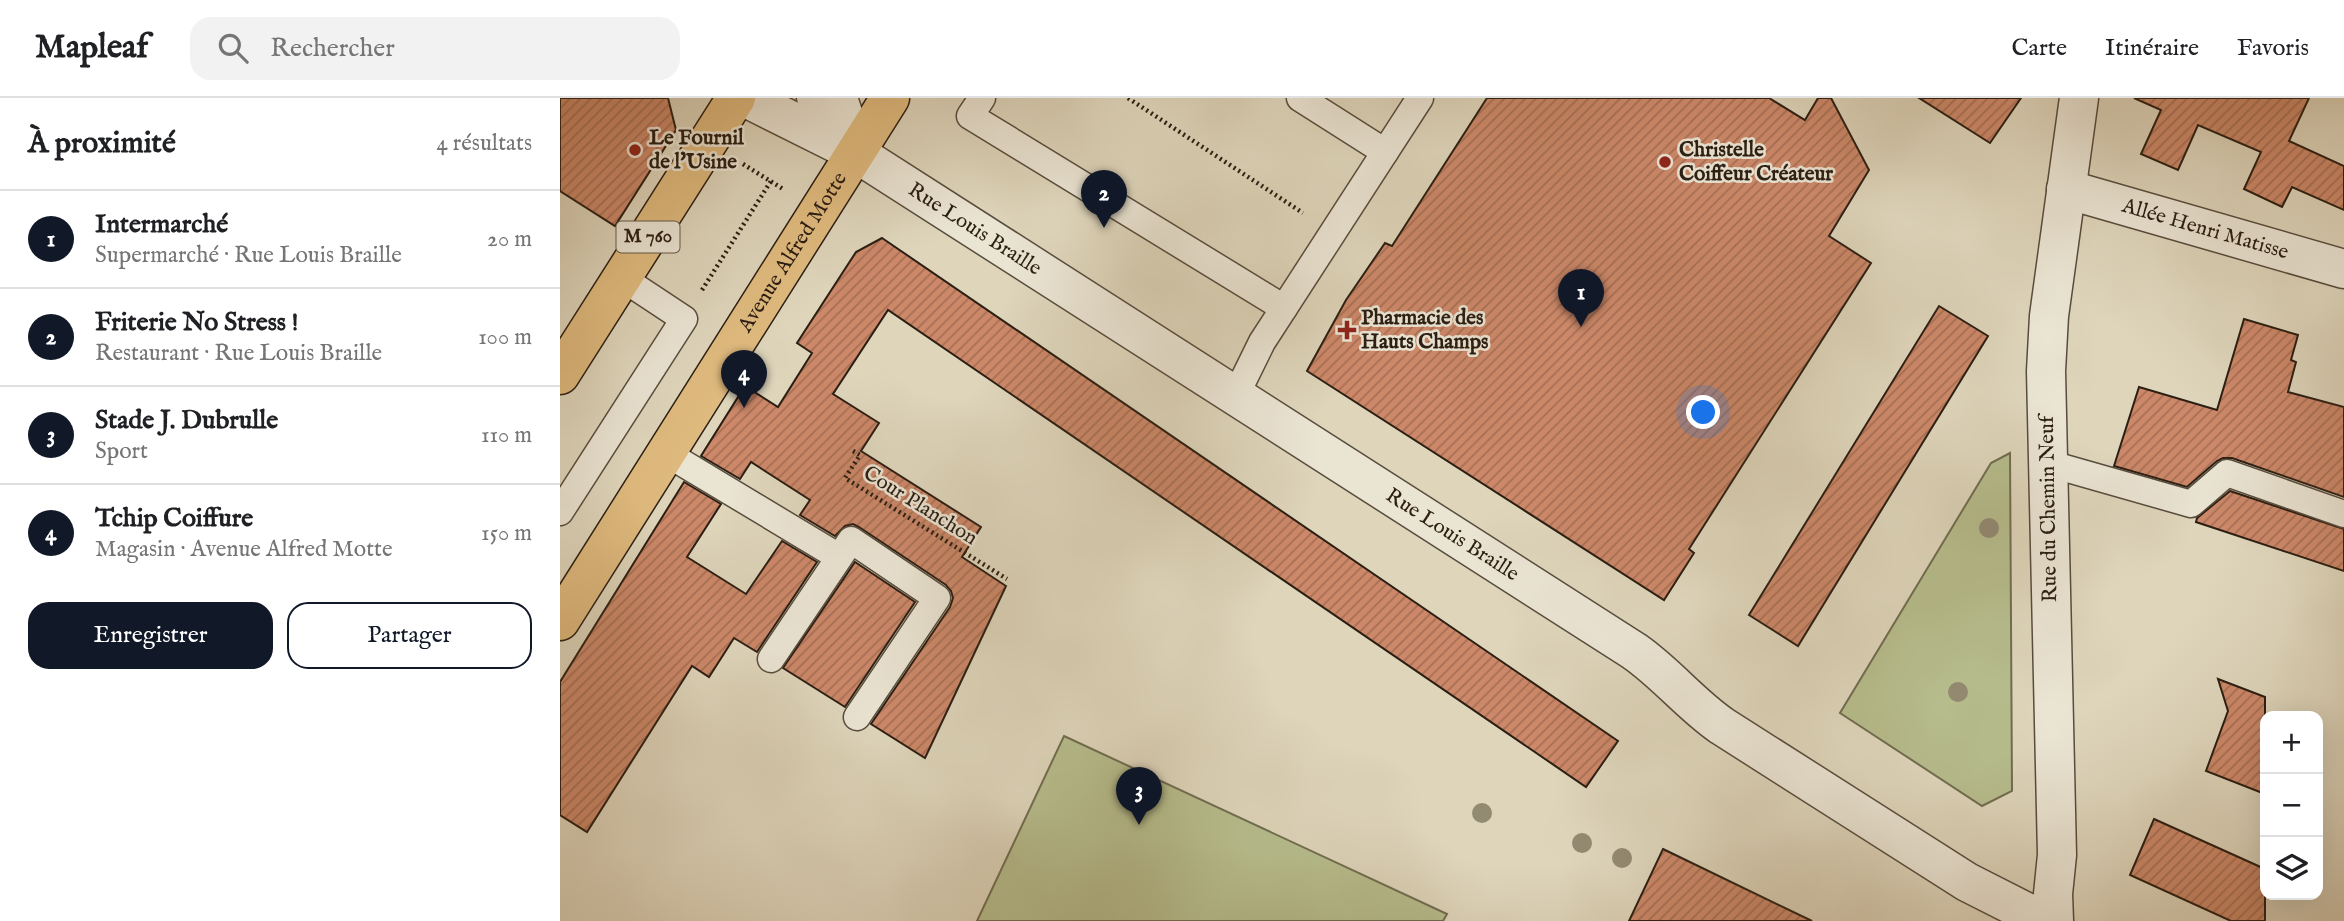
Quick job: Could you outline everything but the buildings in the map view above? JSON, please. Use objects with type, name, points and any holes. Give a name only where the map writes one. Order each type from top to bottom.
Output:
[{"type":"main road","name":"M 760","points":[[560,375],[736,98]]},
{"type":"main road","name":"Avenue Alfred Motte","points":[[560,621],[890,98]]},
{"type":"street","name":"Rue Louis Braille","points":[[746,98],[856,153],[1634,651],[1722,726],[1966,882],[2044,921]]},
{"type":"street","points":[[838,98],[856,153]]},
{"type":"street","name":"Rue du Chemin Neuf","points":[[2054,921],[2053,894],[2057,855],[2046,351],[2079,98]]},
{"type":"street","name":"Allée Henri Matisse","points":[[2067,189],[2344,269]]},
{"type":"lane","points":[[810,98],[856,153]]},
{"type":"lane","points":[[982,98],[970,116],[1284,309]]},
{"type":"lane","points":[[1300,98],[1385,152]]},
{"type":"lane","points":[[1235,397],[1262,342],[1420,98]]},
{"type":"lane","points":[[560,512],[684,319],[622,278]]},
{"type":"lane","points":[[666,453],[839,557]]},
{"type":"lane","points":[[2047,463],[2191,504],[2227,473],[2344,514]]},
{"type":"lane","points":[[771,659],[851,540],[937,598],[857,717]]},
{"type":"path","points":[[1128,98],[1333,232]]},
{"type":"path","points":[[708,142],[819,212]]},
{"type":"path","points":[[684,319],[771,181]]},
{"type":"path","name":"Cour Planchon","points":[[853,451],[860,455],[845,478],[1007,579]]},
{"type":"green space","points":[[2010,453],[2012,791],[1982,806],[1840,713],[1991,463]]},
{"type":"green space","points":[[1064,736],[1447,914],[1443,921],[977,921]]},
{"type":"place","name":"Le Fournil de l'Usine","points":[[635,150]]},
{"type":"place","name":"Christelle Coiffeur Créateur","points":[[1665,162]]},
{"type":"place","name":"Friterie No Stress !","points":[[1104,228]]},
{"type":"place","name":"Intermarché","points":[[1581,327]]},
{"type":"place","name":"Pharmacie des Hauts Champs","points":[[1347,330]]},
{"type":"place","name":"Tchip Coiffure","points":[[744,408]]},
{"type":"place","name":"Stade J. Dubrulle","points":[[1139,825]]}]
